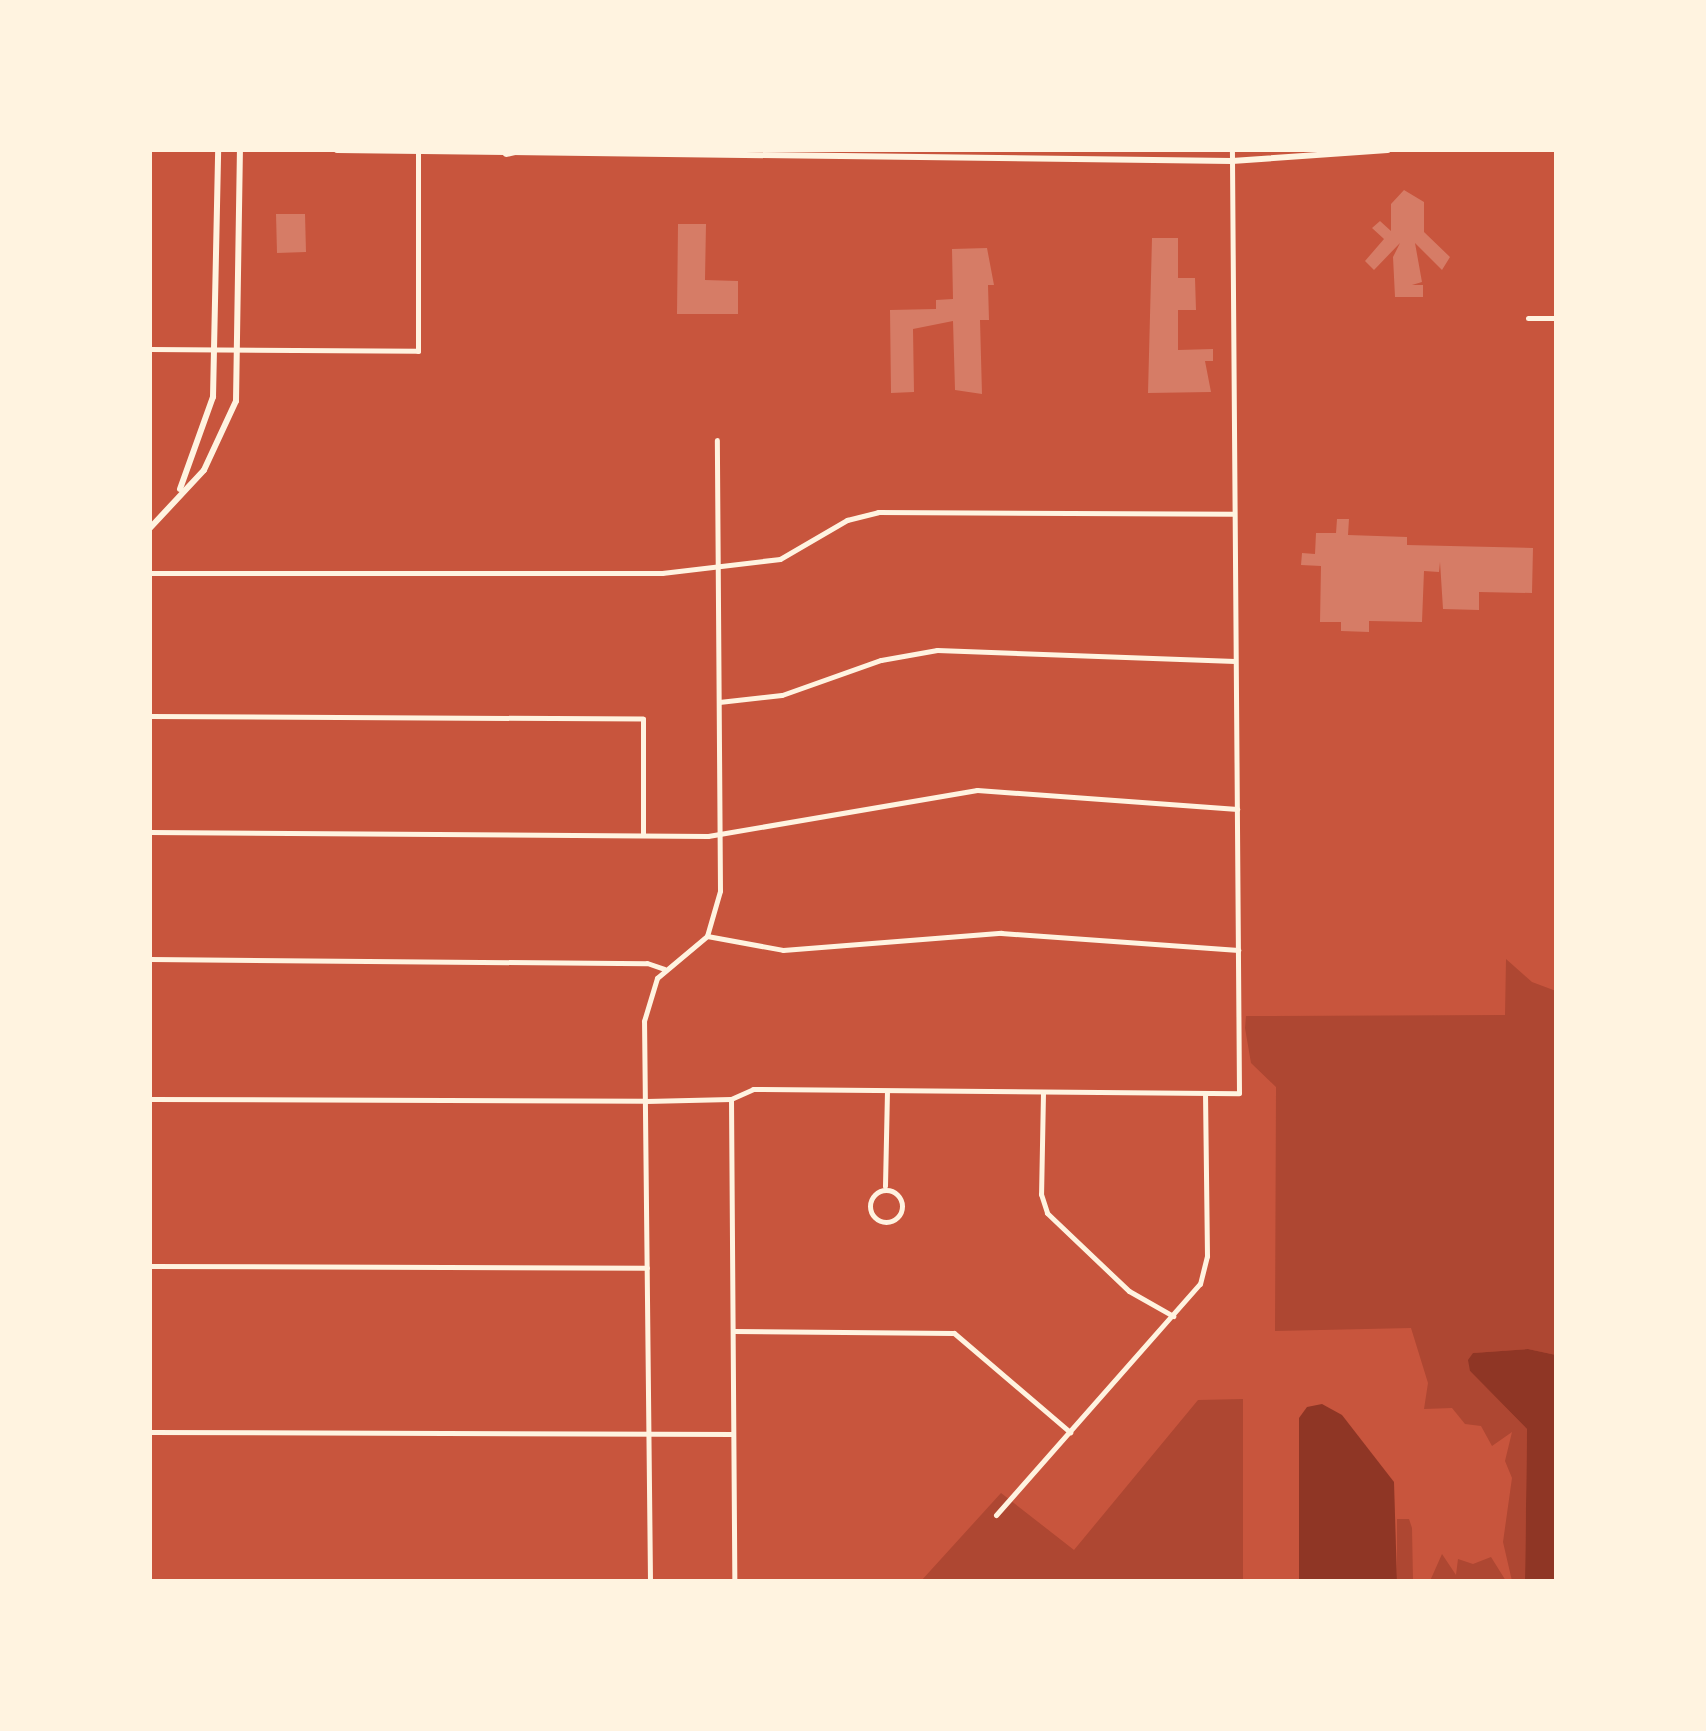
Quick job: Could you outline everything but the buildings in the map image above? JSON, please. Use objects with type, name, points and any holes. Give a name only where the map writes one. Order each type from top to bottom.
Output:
[{"type":"main road","points":[[180,490],[208,422],[215,350],[218,150]]},
{"type":"main road","points":[[150,528],[180,490],[204,470],[223,440],[236,401],[240,350],[240,150]]},
{"type":"main road","points":[[337,150],[1232,160],[1388,150]]},
{"type":"main road","points":[[667,150],[696,154]]},
{"type":"street","points":[[150,1099],[646,1101],[732,1098],[752,1090],[1240,1093],[1232,150]]},
{"type":"street","points":[[150,349],[418,351],[418,151]]},
{"type":"street","points":[[1528,318],[1556,318]]},
{"type":"street","points":[[650,1581],[645,1010],[664,969],[707,936],[720,895],[717,440]]},
{"type":"street","points":[[150,573],[718,568],[780,559],[848,520],[878,512],[1234,514]]},
{"type":"street","points":[[719,702],[782,695],[881,660],[937,650],[1235,661]]},
{"type":"street","points":[[150,716],[643,719],[644,835]]},
{"type":"street","points":[[150,832],[720,835],[977,790],[1237,808]]},
{"type":"street","points":[[707,936],[784,950],[991,933],[1238,950]]},
{"type":"street","points":[[150,959],[646,963],[664,969]]},
{"type":"street","points":[[886,1186],[870,1204],[872,1216],[886,1223],[902,1207],[886,1186],[887,1091]]},
{"type":"street","points":[[1043,1093],[1041,1194],[1047,1212],[1129,1291],[1174,1316]]},
{"type":"street","points":[[996,1515],[1200,1284],[1207,1256],[1205,1094]]},
{"type":"street","points":[[732,1098],[734,1581]]},
{"type":"street","points":[[150,1266],[648,1268]]},
{"type":"street","points":[[733,1330],[954,1333],[1070,1432]]},
{"type":"street","points":[[150,1432],[734,1434]]},
{"type":"shaded area","points":[[1506,959],[1532,982],[1556,991],[1556,1355],[1528,1349],[1473,1353],[1470,1371],[1527,1429],[1525,1581],[1512,1581],[1503,1542],[1512,1478],[1505,1461],[1512,1432],[1492,1446],[1481,1426],[1465,1424],[1452,1408],[1424,1409],[1428,1383],[1411,1328],[1275,1331],[1276,1087],[1251,1063],[1245,1028],[1246,1016],[1505,1015]]},
{"type":"shaded area","points":[[1528,1349],[1556,1355],[1556,1581],[1525,1581],[1527,1429],[1470,1371],[1468,1360],[1473,1353]]},
{"type":"shaded area","points":[[1243,1399],[1243,1581],[921,1581],[1001,1493],[1074,1550],[1198,1400]]},
{"type":"shaded area","points":[[1322,1404],[1342,1415],[1394,1482],[1397,1581],[1299,1581],[1299,1418],[1307,1407]]},
{"type":"shaded area","points":[[1397,1519],[1409,1519],[1412,1528],[1413,1581],[1397,1581]]},
{"type":"shaded area","points":[[1442,1554],[1456,1575],[1458,1559],[1473,1564],[1491,1557],[1506,1581],[1430,1581]]}]
